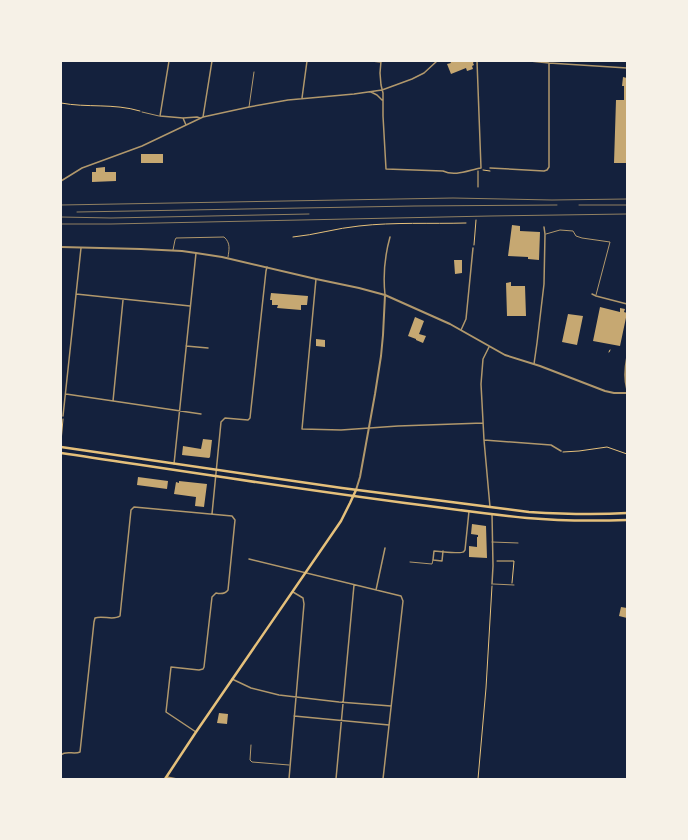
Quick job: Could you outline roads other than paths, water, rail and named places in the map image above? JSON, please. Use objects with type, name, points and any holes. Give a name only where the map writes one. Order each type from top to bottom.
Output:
[{"type":"main road","points":[[61,447],[356,490],[529,512],[556,514],[627,513]]},
{"type":"main road","points":[[61,453],[353,496],[492,514],[556,520],[627,520]]},
{"type":"main road","points":[[166,778],[344,516],[356,490]]},
{"type":"street","points":[[169,61],[160,116],[200,118]]},
{"type":"street","points":[[203,117],[212,61]]},
{"type":"street","points":[[302,98],[307,61]]},
{"type":"street","points":[[372,61],[381,62],[380,73],[383,93],[382,100],[386,169],[443,171],[455,174],[481,168],[477,61]]},
{"type":"street","points":[[61,181],[82,168],[142,146],[203,117],[302,98],[382,90],[424,73],[437,61]]},
{"type":"street","points":[[530,61],[627,68]]},
{"type":"street","points":[[490,168],[544,171],[549,167],[549,63]]},
{"type":"street","points":[[371,92],[382,100]]},
{"type":"street","points":[[183,118],[186,125]]},
{"type":"street","points":[[534,364],[538,343],[544,284],[544,227]]},
{"type":"street","points":[[356,490],[359,482],[369,429],[381,356],[386,252],[390,237]]},
{"type":"street","points":[[61,247],[173,250],[196,253],[228,258],[356,287],[385,295],[461,330],[511,358],[534,364],[605,391],[627,393]]},
{"type":"street","points":[[64,416],[81,248]]},
{"type":"street","points":[[461,330],[466,319],[473,248]]},
{"type":"street","points":[[174,464],[196,253]]},
{"type":"street","points":[[212,514],[219,433],[222,419],[248,420],[250,418],[267,267]]},
{"type":"street","points":[[316,279],[302,429],[342,430],[483,423]]},
{"type":"street","points":[[76,294],[190,306]]},
{"type":"street","points":[[592,294],[627,304]]},
{"type":"street","points":[[112,401],[123,299]]},
{"type":"street","points":[[186,346],[208,348]]},
{"type":"street","points":[[489,347],[483,360],[481,384],[490,507]]},
{"type":"street","points":[[627,358],[625,377],[627,389]]},
{"type":"street","points":[[66,394],[201,414]]},
{"type":"street","points":[[484,440],[551,445],[561,451]]},
{"type":"street","points":[[61,755],[64,753],[78,753],[81,749],[95,618],[99,616],[116,618],[120,616],[132,507],[232,516],[235,520],[228,590],[224,593],[216,593],[212,597],[205,665],[203,669],[199,670],[171,667],[166,709],[167,712],[196,732]]},
{"type":"street","points":[[443,551],[442,561],[433,560],[434,551],[443,551],[460,553],[465,550],[469,511]]},
{"type":"street","points":[[492,514],[492,584]]},
{"type":"street","points":[[376,590],[385,548]]},
{"type":"street","points":[[249,559],[354,585],[399,594],[402,596],[383,779]]},
{"type":"street","points":[[336,779],[354,585]]},
{"type":"street","points":[[288,779],[304,604],[303,598],[292,592]]},
{"type":"street","points":[[232,679],[251,688],[278,695],[391,706]]},
{"type":"street","points":[[294,716],[389,725]]},
{"type":"street","points":[[166,778],[177,779]]},
{"type":"lane","points":[[249,107],[254,72]]},
{"type":"lane","points":[[142,112],[160,116]]},
{"type":"lane","points":[[545,234],[560,230],[573,231],[576,236],[582,238],[610,242],[596,296]]},
{"type":"lane","points":[[173,250],[174,240],[176,238],[224,237],[229,244],[228,258]]},
{"type":"lane","points":[[492,542],[518,543]]},
{"type":"lane","points":[[410,562],[432,564],[433,560]]},
{"type":"lane","points":[[492,584],[513,585]]},
{"type":"lane","points":[[252,745],[250,760],[252,762],[290,765]]},
{"type":"railway","points":[[61,205],[453,198],[552,200],[627,199]]},
{"type":"railway","points":[[77,212],[557,205]]},
{"type":"railway","points":[[579,205],[627,205]]},
{"type":"railway","points":[[61,217],[111,218],[309,214]]},
{"type":"railway","points":[[61,224],[627,214]]}]
